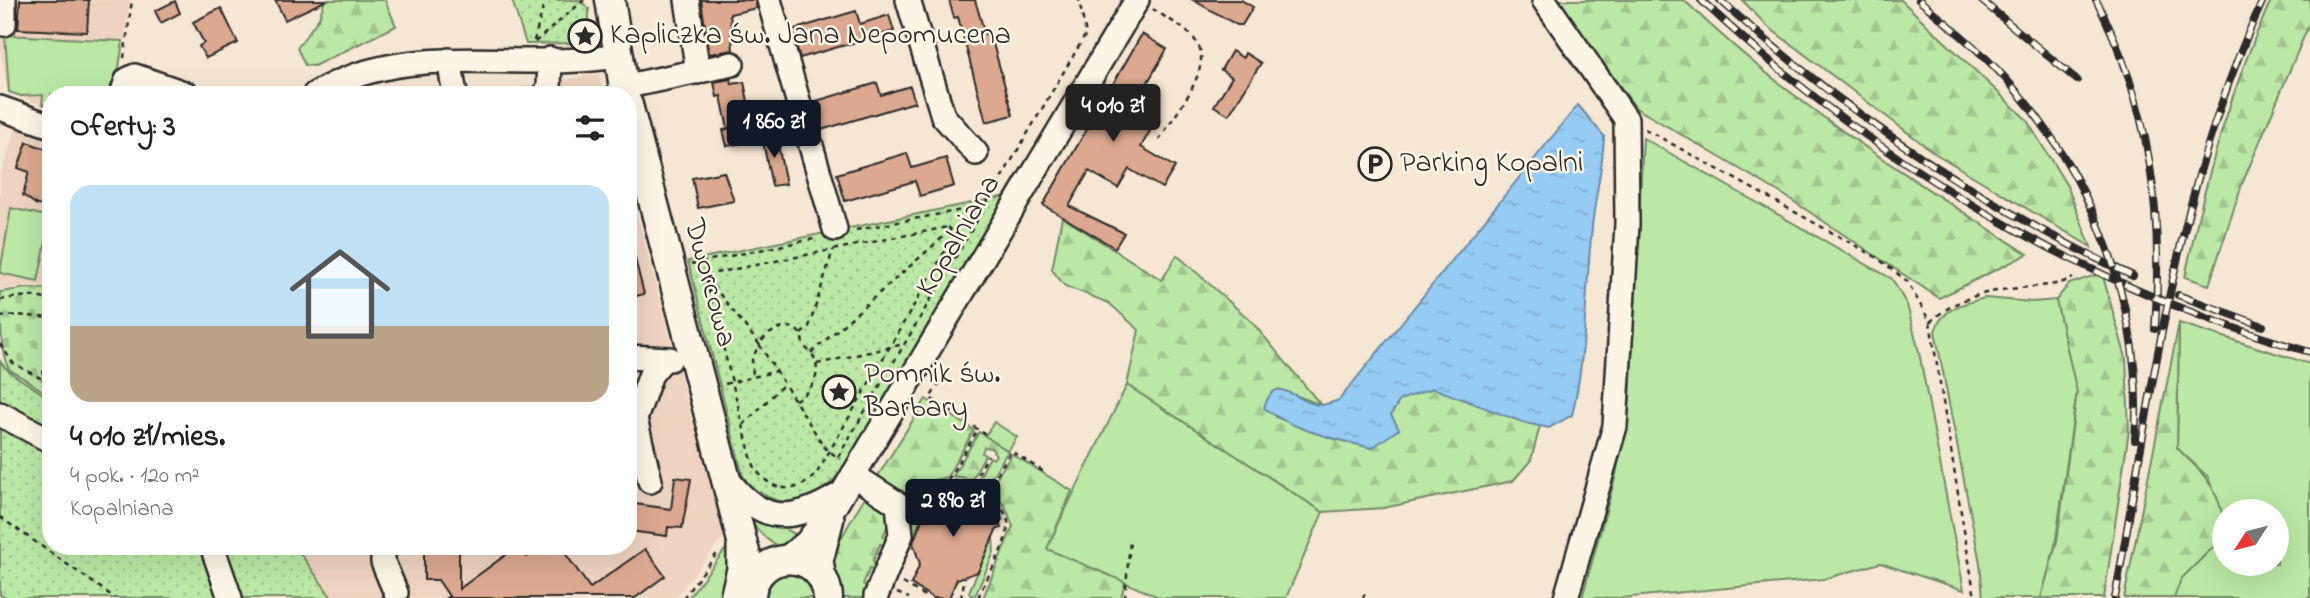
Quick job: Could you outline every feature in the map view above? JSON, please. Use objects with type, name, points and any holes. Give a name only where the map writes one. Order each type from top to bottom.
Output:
[{"type":"main road","name":"Dworcowa","points":[[610,0],[624,86]]},
{"type":"main road","name":"Dworcowa","points":[[637,137],[726,477],[741,514],[756,538],[785,559],[808,563],[826,589]]},
{"type":"main road","name":"Dworcowa","points":[[726,477],[732,539],[745,593]]},
{"type":"main road","points":[[745,593],[766,566],[785,559]]},
{"type":"street","points":[[4,0],[4,24]]},
{"type":"street","points":[[687,0],[698,72]]},
{"type":"street","points":[[769,0],[834,240]]},
{"type":"street","points":[[908,0],[943,116],[976,153]]},
{"type":"street","points":[[1544,0],[1626,119],[1627,224],[1615,426],[1566,598]]},
{"type":"street","name":"Kopalniana","points":[[785,559],[806,543],[844,490],[1141,2]]},
{"type":"street","points":[[331,86],[383,67],[411,61],[449,60],[539,50],[618,56]]},
{"type":"street","points":[[539,50],[549,86]]},
{"type":"street","points":[[449,60],[454,86]]},
{"type":"street","points":[[637,91],[732,64]]},
{"type":"street","points":[[126,86],[135,76],[164,86]]},
{"type":"street","points":[[0,108],[42,123]]},
{"type":"street","points":[[637,413],[651,374],[641,361],[694,353]]},
{"type":"street","points":[[0,414],[42,436]]},
{"type":"street","points":[[637,427],[650,481]]},
{"type":"street","points":[[726,477],[751,506],[769,514],[787,516],[809,511],[844,490],[898,504],[901,535],[876,596]]},
{"type":"street","name":"Kopalniana","points":[[826,589],[822,551],[844,490]]},
{"type":"street","points":[[215,555],[230,598]]},
{"type":"street","points":[[383,555],[383,562],[400,596]]},
{"type":"path","points":[[125,86],[121,75],[132,0]]},
{"type":"path","points":[[539,50],[545,0]]},
{"type":"path","points":[[539,50],[584,0]]},
{"type":"path","points":[[705,275],[759,344],[829,452],[838,457],[1086,34],[1079,0]]},
{"type":"path","points":[[1141,2],[1185,30],[1198,43],[1202,57],[1201,71],[1158,140]]},
{"type":"path","points":[[1626,119],[1876,257],[1907,281],[1930,322],[1975,598]]},
{"type":"path","points":[[811,353],[951,230],[986,204]]},
{"type":"path","points":[[948,227],[955,234],[814,477],[804,485],[789,489],[774,486],[756,472],[705,275],[834,240],[948,227]]},
{"type":"path","points":[[801,334],[809,327],[834,240]]},
{"type":"path","points":[[1930,322],[1967,296],[1994,290],[2062,284],[2073,278]]},
{"type":"path","points":[[0,300],[26,295],[42,296]]},
{"type":"path","points":[[0,317],[16,314],[42,317]]},
{"type":"path","points":[[753,377],[752,360],[765,336],[783,327],[792,327],[801,334],[803,345],[817,363],[817,375],[811,388],[795,400]]},
{"type":"path","points":[[0,344],[13,363],[42,379]]},
{"type":"path","points":[[817,363],[891,344],[904,344]]},
{"type":"path","points":[[717,386],[776,371]]},
{"type":"path","points":[[932,373],[941,381],[930,398],[985,434]]},
{"type":"path","points":[[743,425],[785,383]]},
{"type":"path","points":[[948,480],[978,429]]},
{"type":"path","points":[[986,491],[1011,451],[1044,471]]},
{"type":"path","points":[[973,483],[988,456]]},
{"type":"path","points":[[925,488],[948,480],[973,483],[986,491],[1006,515],[1008,528],[978,598]]},
{"type":"path","points":[[0,517],[42,547]]},
{"type":"path","points":[[683,598],[732,539]]},
{"type":"path","points":[[1125,598],[1130,541]]},
{"type":"path","points":[[54,555],[115,598]]},
{"type":"path","points":[[961,598],[965,577]]},
{"type":"path","points":[[906,584],[927,597]]},
{"type":"path","points":[[1363,598],[1367,589]]},
{"type":"path","points":[[901,594],[909,598]]},
{"type":"shaded area","points":[[0,0],[130,0],[117,86],[42,86],[42,105],[8,93],[0,50]]},
{"type":"shaded area","points":[[599,74],[602,86],[526,86]]},
{"type":"shaded area","points":[[16,128],[42,137],[42,286],[28,285],[0,290],[0,175]]},
{"type":"shaded area","points":[[637,216],[724,536],[675,598],[332,598],[301,555],[637,555]]},
{"type":"green space","points":[[325,0],[385,0],[396,26],[314,66],[305,65],[297,48],[319,18]]},
{"type":"green space","points":[[512,0],[580,0],[589,9],[589,29],[578,30],[579,43],[526,44]]},
{"type":"green space","points":[[1557,0],[1684,0],[1723,37],[1806,104],[1894,166],[2028,254],[1939,298],[1784,195],[1636,108]]},
{"type":"green space","points":[[1742,0],[1901,0],[2026,119],[2067,186],[2091,247],[1936,154],[1767,26]]},
{"type":"green space","points":[[2271,0],[2310,0],[2310,22],[2242,184],[2209,285],[2185,277],[2220,136]]},
{"type":"green space","points":[[5,35],[123,41],[116,86],[42,86],[42,95],[21,96],[9,92]]},
{"type":"green space","points":[[1643,138],[1892,279],[1907,305],[1919,352],[1964,590],[1880,563],[1824,579],[1621,598],[1582,598],[1616,475],[1630,398]]},
{"type":"green space","points":[[1006,196],[839,474],[821,491],[802,501],[782,502],[760,492],[755,494],[743,476],[688,261]]},
{"type":"green space","points":[[11,208],[42,215],[42,261],[38,281],[0,273]]},
{"type":"green space","points":[[1062,217],[1162,280],[1177,255],[1252,322],[1321,405],[1282,390],[1276,417],[1331,438],[1372,448],[1400,399],[1433,388],[1540,426],[1531,460],[1513,481],[1383,508],[1323,512],[1127,385],[1139,330],[1109,303],[1065,286],[1052,270]]},
{"type":"green space","points":[[2102,273],[2126,358],[2129,430],[2104,598],[2041,598],[2057,541],[2077,392],[2056,300],[2069,284]]},
{"type":"green space","points":[[42,289],[42,391],[9,369],[6,363],[1,333],[0,292]]},
{"type":"green space","points":[[1985,298],[2033,302],[2056,300],[2077,391],[2055,546],[2041,598],[1983,598],[1980,563],[1935,331],[1948,312]]},
{"type":"green space","points":[[2179,323],[2310,364],[2310,598],[2174,598],[2181,579],[2212,548],[2212,576],[2289,576],[2289,499],[2217,499],[2208,477],[2177,448]]},
{"type":"green space","points":[[2179,323],[2177,448],[2205,477],[2218,499],[2212,499],[2212,548],[2181,579],[2174,598],[2124,598]]},
{"type":"green space","points":[[0,361],[11,373],[42,394],[42,555],[301,555],[332,598],[6,598],[0,595]]},
{"type":"green space","points":[[1127,385],[1323,512],[1286,598],[1161,598],[1046,549]]},
{"type":"green space","points":[[926,399],[974,430],[947,477],[934,480],[900,499],[873,484]]},
{"type":"green space","points":[[994,422],[1017,437],[1008,451],[985,436]]},
{"type":"green space","points":[[979,432],[1008,451],[986,486],[977,481],[990,457],[993,459],[996,455],[991,448],[984,447],[982,453],[985,455],[972,479],[953,476]]},
{"type":"green space","points":[[1012,454],[1072,491],[1047,549],[1125,582],[1121,598],[983,598],[1013,526],[1004,504],[989,489]]},
{"type":"green space","points":[[956,485],[972,489],[984,496],[994,507],[971,489],[957,490],[945,486],[927,496],[930,501],[907,548],[903,541],[924,494],[940,486]]},
{"type":"green space","points":[[868,491],[892,505],[890,521],[883,536],[895,541],[891,548],[880,544],[873,561],[884,566],[881,572],[870,568],[863,584],[873,590],[868,598],[841,598],[833,562],[835,549]]},
{"type":"green space","points":[[995,508],[1003,520],[996,521]]},
{"type":"green space","points":[[749,515],[783,521],[787,530],[803,538],[782,548],[762,534]]},
{"type":"green space","points":[[993,538],[994,552],[976,594],[971,596],[969,592]]},
{"type":"green space","points":[[728,546],[729,571],[722,598],[688,598]]},
{"type":"green space","points":[[786,570],[806,576],[816,598],[762,598],[769,579]]},
{"type":"water","points":[[1578,105],[1604,136],[1592,227],[1580,368],[1572,415],[1549,428],[1525,423],[1433,388],[1400,400],[1391,415],[1399,429],[1372,448],[1288,423],[1264,408],[1269,396],[1281,390],[1313,404],[1322,405],[1339,400]]},
{"type":"building","points":[[20,0],[89,0],[87,32],[18,29]]},
{"type":"building","points":[[275,0],[327,0],[285,20]]},
{"type":"building","points":[[701,0],[755,0],[757,8],[730,14],[733,50],[709,54]]},
{"type":"building","points":[[949,0],[975,0],[985,34],[990,33],[1013,115],[986,122],[958,17],[954,18]]},
{"type":"building","points":[[1193,0],[1241,0],[1253,7],[1242,25],[1237,25]]},
{"type":"building","points":[[175,1],[180,13],[161,23],[155,11]]},
{"type":"building","points":[[221,8],[238,43],[206,58],[199,46],[204,43],[193,22]]},
{"type":"building","points":[[856,11],[860,24],[889,15],[894,31],[800,58],[792,30]]},
{"type":"building","points":[[1142,34],[1167,49],[1127,118],[1150,131],[1141,147],[1175,167],[1162,188],[1129,169],[1118,188],[1089,171],[1069,206],[1124,233],[1115,248],[1043,205]]},
{"type":"building","points":[[1232,51],[1243,58],[1245,53],[1261,63],[1229,115],[1214,106],[1232,77],[1221,70]]},
{"type":"building","points":[[731,79],[732,84],[744,82],[756,140],[727,146],[723,130],[728,129],[721,96],[717,97],[714,82]]},
{"type":"building","points":[[877,83],[881,95],[910,86],[915,102],[821,130],[813,102]]},
{"type":"building","points":[[776,135],[786,184],[772,186],[762,137]]},
{"type":"building","points":[[27,142],[42,148],[42,205],[23,195],[29,172],[18,168]]},
{"type":"building","points":[[907,153],[912,168],[946,158],[954,186],[920,196],[915,181],[845,201],[837,174]]},
{"type":"building","points":[[724,172],[734,201],[698,208],[692,178]]},
{"type":"building","points":[[637,267],[644,294],[637,296]]},
{"type":"building","points":[[675,477],[691,479],[682,528],[668,527],[667,536],[637,532],[637,504],[671,509]]},
{"type":"building","points":[[945,486],[977,491],[995,508],[1001,528],[996,530],[978,572],[957,579],[949,598],[933,598],[911,584],[920,564],[913,543],[931,495]]},
{"type":"building","points":[[645,549],[665,576],[635,598],[446,598],[449,596],[438,580],[424,580],[424,555],[459,555],[459,589],[506,555],[566,555],[590,588]]},
{"type":"railway","points":[[1701,0],[1767,59],[1837,114],[1910,165],[1985,212],[2063,255],[2143,292],[2225,325],[2310,352]]},
{"type":"railway","points":[[1720,0],[1816,81],[1916,154],[2022,219],[2133,276]]},
{"type":"railway","points":[[1919,0],[1979,52],[2013,87],[2042,124],[2090,207],[2122,297],[2136,392],[2135,440]]},
{"type":"railway","points":[[1981,0],[2077,80]]},
{"type":"railway","points":[[2096,0],[2130,80],[2149,160],[2157,243],[2155,329]]},
{"type":"railway","points":[[2115,598],[2155,369],[2187,218],[2208,144],[2233,72],[2263,0]]},
{"type":"railway","points":[[2178,295],[2263,326]]},
{"type":"place","name":"Kapliczka św. Jana Nepomucena","points":[[585,36]]},
{"type":"place","name":"Parking Kopalni","points":[[1375,164]]},
{"type":"place","name":"Pomnik św. Barbary","points":[[839,392]]}]
